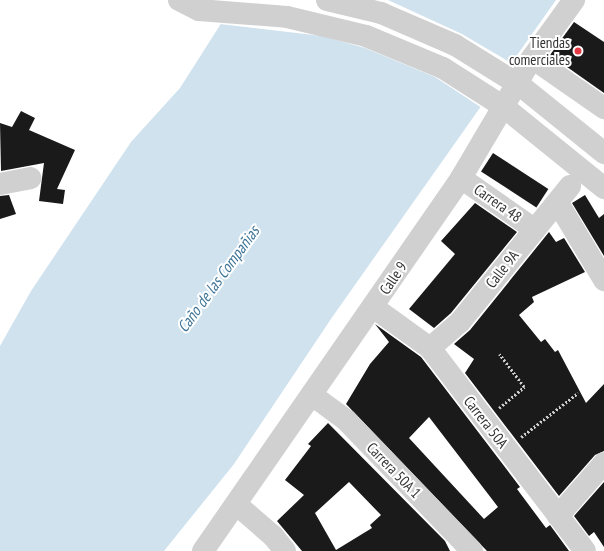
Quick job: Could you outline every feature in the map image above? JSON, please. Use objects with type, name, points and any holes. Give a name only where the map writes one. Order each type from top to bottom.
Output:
[{"type":"street","points":[[179,0],[199,10],[301,20],[366,36],[443,68],[504,107],[604,188]]},
{"type":"street","points":[[327,0],[381,13],[455,46],[520,86],[604,153]]},
{"type":"street","name":"Calle 9","points":[[203,551],[237,505],[461,178],[532,58],[574,0]]},
{"type":"street","points":[[532,58],[604,108]]},
{"type":"street","points":[[0,184],[30,178]]},
{"type":"street","name":"Carrera 48","points":[[461,178],[534,229]]},
{"type":"street","name":"Calle 9A","points":[[430,348],[460,322],[534,229],[564,195],[604,280]]},
{"type":"street","name":"Carrera 50A","points":[[373,306],[430,348],[483,421],[507,448],[585,551]]},
{"type":"street","name":"Carrera 50A 1","points":[[312,395],[346,420],[472,551]]},
{"type":"street","points":[[558,516],[604,463]]},
{"type":"street","points":[[237,505],[273,536],[285,551]]},
{"type":"path","points":[[483,421],[524,387],[499,354]]},
{"type":"path","points":[[507,448],[578,393]]},
{"type":"water","name":"Caño de las Compañias","points":[[236,0],[556,0],[333,316],[234,464],[164,551],[0,551],[0,346],[31,291],[131,142],[180,88]]},
{"type":"pier","points":[[234,0],[388,0],[462,34],[513,64],[482,108],[435,77],[365,48],[322,36],[220,24]]},
{"type":"building","name":"Tiendas comerciales","points":[[574,22],[604,42],[604,93],[550,55]]},
{"type":"building","points":[[21,111],[35,118],[29,130],[75,150],[57,189],[65,190],[63,204],[39,201],[44,163],[1,171],[0,123],[12,127]]},
{"type":"building","points":[[493,153],[548,189],[536,207],[481,171]]},
{"type":"building","points":[[9,195],[16,214],[0,219],[0,196]]},
{"type":"building","points":[[585,195],[599,218],[604,214],[604,256],[572,203]]},
{"type":"building","points":[[475,203],[517,232],[451,313],[434,328],[409,309],[455,254],[441,241]]},
{"type":"building","points":[[549,232],[556,242],[564,238],[585,272],[532,297],[534,302],[519,315],[541,342],[545,339],[555,352],[558,350],[586,403],[604,384],[604,451],[595,455],[559,496],[465,373],[474,359],[454,344],[470,330]]},
{"type":"building","points":[[375,324],[421,357],[520,487],[517,489],[546,528],[550,525],[569,551],[487,551],[346,404],[370,364],[389,342]],"holes":[[[429,417],[498,507],[484,519],[409,438]]]},
{"type":"building","points":[[328,423],[445,541],[450,551],[302,551],[277,521],[304,495],[285,480],[311,446],[308,444]],"holes":[[[349,482],[381,515],[370,525],[372,528],[336,550],[315,513]]]},
{"type":"building","points":[[604,482],[604,547],[594,532],[589,536],[574,516]]},
{"type":"place","name":"Tiendas comerciales","points":[[578,51]]}]
